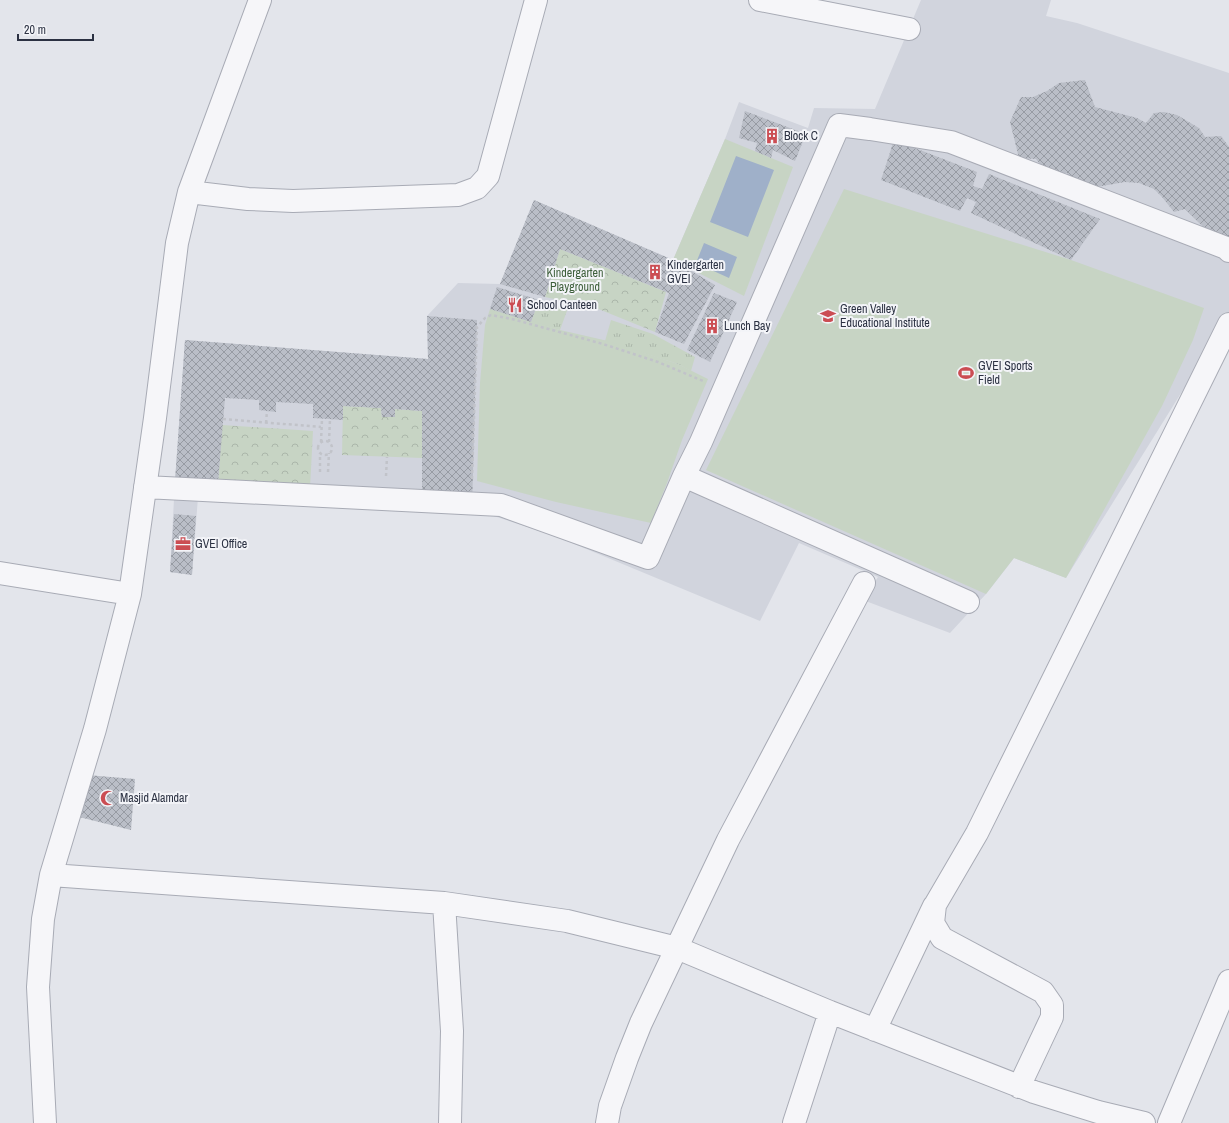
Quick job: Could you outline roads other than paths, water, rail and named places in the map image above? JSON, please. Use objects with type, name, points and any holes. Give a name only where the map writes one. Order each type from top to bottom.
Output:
[{"type":"street","points":[[45,1123],[38,987],[43,919],[51,875],[96,729],[130,594],[146,488],[177,243],[189,192],[260,0]]},
{"type":"street","points":[[189,192],[248,199],[293,201],[458,195],[477,188],[488,176],[536,0]]},
{"type":"street","points":[[760,0],[909,29]]},
{"type":"street","points":[[146,488],[501,505],[648,558],[724,390],[839,125],[951,142],[1226,248],[1229,251]]},
{"type":"street","points":[[875,1030],[935,905],[978,833],[1229,324]]},
{"type":"street","points":[[684,476],[968,602]]},
{"type":"street","points":[[0,573],[130,594]]},
{"type":"street","points":[[607,1123],[610,1106],[641,1023],[728,840],[864,582]]},
{"type":"street","points":[[51,875],[444,903],[567,921],[677,948],[830,1012],[1019,1087],[1098,1112],[1144,1123]]},
{"type":"street","points":[[444,903],[452,1032],[450,1123]]},
{"type":"street","points":[[935,905],[933,923],[942,938],[1043,992],[1052,1005],[1052,1017],[1019,1087]]},
{"type":"street","points":[[1169,1123],[1229,981]]},
{"type":"street","points":[[794,1123],[830,1012]]},
{"type":"water","points":[[736,156],[774,170],[748,237],[710,222]]},
{"type":"water","points":[[704,243],[737,257],[729,278],[696,263]]},
{"type":"place","name":"Block C","points":[[772,136]]},
{"type":"place","name":"Kindergarten GVEI","points":[[655,272]]},
{"type":"place","name":"School Canteen","points":[[515,305]]},
{"type":"place","name":"Green Valley Educational Institute","points":[[828,316]]},
{"type":"place","name":"Lunch Bay","points":[[712,326]]},
{"type":"place","name":"GVEI Sports Field","points":[[966,373]]},
{"type":"place","name":"GVEI Office","points":[[183,544]]},
{"type":"place","name":"Masjid Alamdar","points":[[108,798]]},
{"type":"park label","name":"Kindergarten Playground","points":[[575,280]]}]
